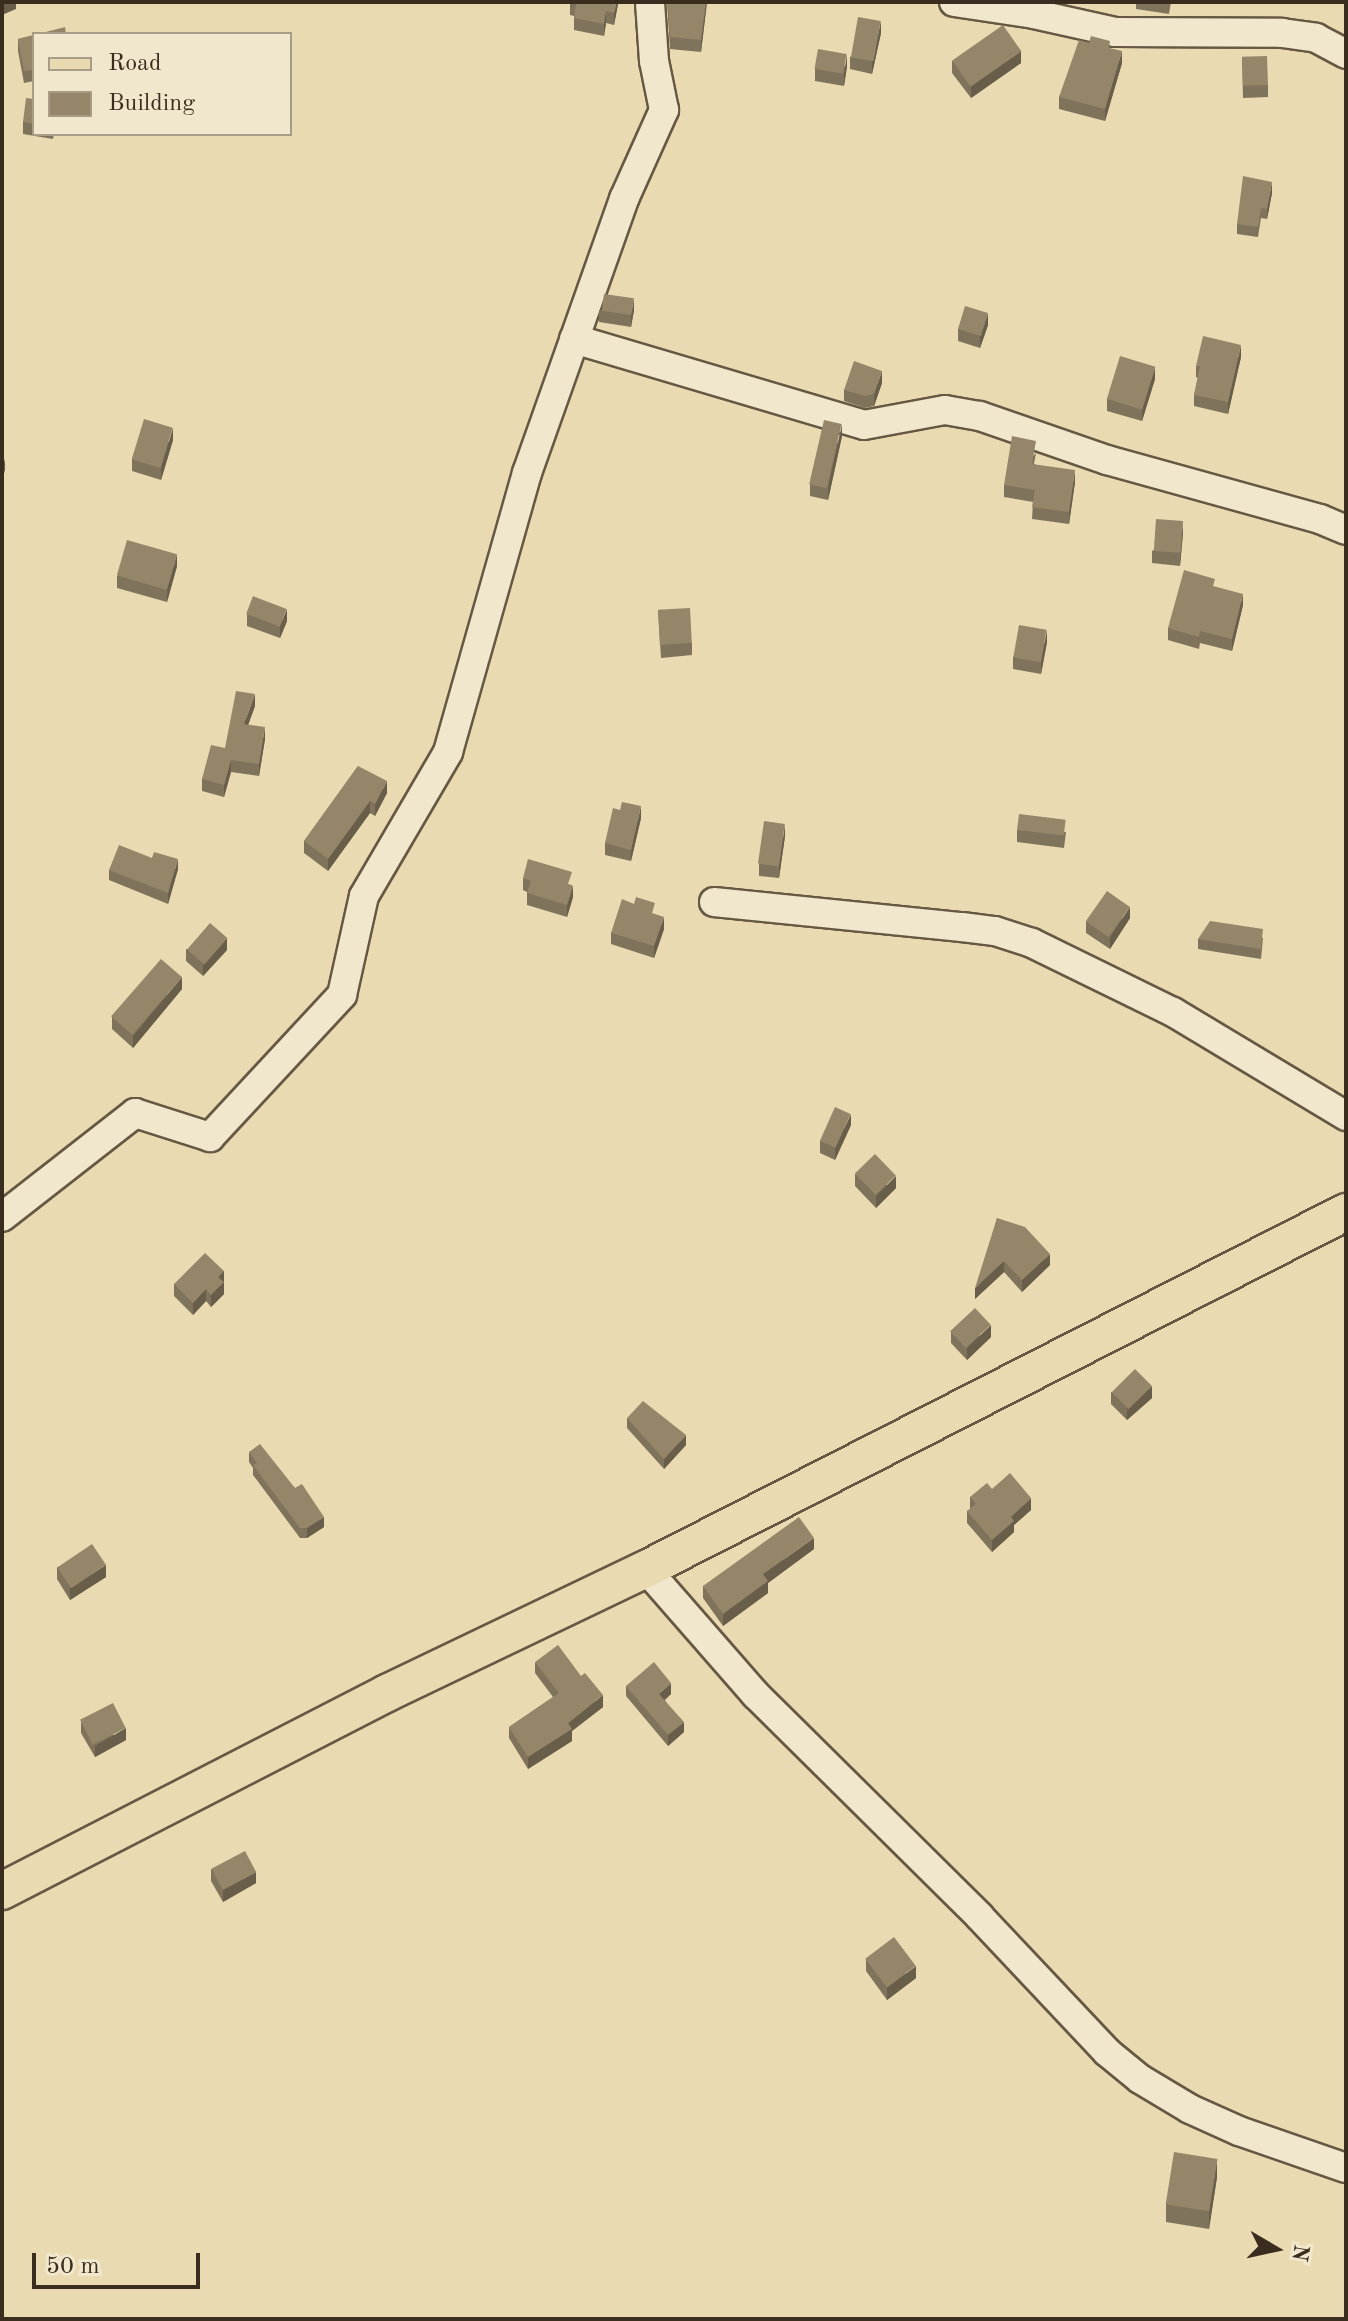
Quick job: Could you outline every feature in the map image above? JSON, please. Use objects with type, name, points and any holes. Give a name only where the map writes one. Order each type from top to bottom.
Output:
[{"type":"main road","points":[[2,1891],[387,1693],[646,1569],[1346,1212]]},
{"type":"street","points":[[2,1217],[135,1113],[210,1137],[342,995],[364,896],[448,752],[527,473],[624,199],[664,110],[654,61],[650,2]]},
{"type":"street","points":[[954,2],[1143,35],[1282,33],[1316,38],[1346,54]]},
{"type":"street","points":[[574,339],[864,425],[945,410],[980,416],[1107,460],[1320,519],[1346,530]]},
{"type":"street","points":[[714,902],[973,928],[1032,943],[1173,1012],[1346,1116]]},
{"type":"street","points":[[646,1569],[756,1695],[960,1897],[1107,2052],[1140,2079],[1190,2109],[1239,2131],[1346,2168]]},
{"type":"building","points":[[570,2],[617,2],[614,13],[606,11],[604,24],[574,18],[576,4]]},
{"type":"building","points":[[668,2],[706,2],[701,40],[670,37]]},
{"type":"building","points":[[858,17],[881,21],[874,61],[851,57]]},
{"type":"building","points":[[1003,25],[1021,51],[971,87],[952,61]]},
{"type":"building","points":[[65,27],[66,32],[46,32]]},
{"type":"building","points":[[32,36],[32,70],[24,71],[18,39]]},
{"type":"building","points":[[1091,36],[1110,41],[1109,48],[1122,51],[1105,109],[1059,97],[1079,40],[1089,43]]},
{"type":"building","points":[[818,49],[847,54],[843,74],[815,69]]},
{"type":"building","points":[[1267,56],[1268,85],[1243,86],[1242,57]]},
{"type":"building","points":[[26,98],[32,99],[32,124],[23,122]]},
{"type":"building","points":[[1243,176],[1272,182],[1267,209],[1261,208],[1258,227],[1237,224]]},
{"type":"building","points":[[604,294],[634,298],[631,315],[602,311]]},
{"type":"building","points":[[965,306],[988,313],[981,336],[958,329]]},
{"type":"building","points":[[1203,336],[1241,345],[1228,402],[1194,395]]},
{"type":"building","points":[[1120,356],[1155,367],[1142,410],[1107,399]]},
{"type":"building","points":[[854,361],[882,371],[874,394],[865,396],[844,390]]},
{"type":"building","points":[[144,419],[173,428],[160,468],[132,459]]},
{"type":"building","points":[[824,420],[842,424],[827,488],[809,484]]},
{"type":"building","points":[[1012,436],[1036,441],[1032,464],[1075,470],[1069,512],[1032,507],[1035,490],[1004,485]]},
{"type":"building","points":[[1156,519],[1183,521],[1181,553],[1154,551]]},
{"type":"building","points":[[127,540],[177,554],[167,590],[117,576]]},
{"type":"building","points":[[1184,570],[1215,579],[1213,586],[1243,594],[1232,639],[1200,631],[1199,637],[1168,628]]},
{"type":"building","points":[[253,596],[287,609],[280,627],[246,614]]},
{"type":"building","points":[[690,608],[692,643],[660,645],[658,610]]},
{"type":"building","points":[[1019,625],[1047,630],[1041,662],[1013,657]]},
{"type":"building","points":[[236,691],[255,694],[244,724],[265,727],[259,764],[231,760],[224,785],[202,779],[211,745],[225,748]]},
{"type":"building","points":[[358,766],[387,781],[375,804],[370,801],[328,859],[304,841]]},
{"type":"building","points":[[622,802],[641,806],[631,850],[605,843],[613,808],[620,810]]},
{"type":"building","points":[[1019,814],[1066,820],[1064,836],[1017,830]]},
{"type":"building","points":[[764,821],[785,824],[779,867],[758,864]]},
{"type":"building","points":[[119,845],[152,858],[154,852],[178,859],[168,893],[109,870]]},
{"type":"building","points":[[528,859],[572,872],[568,884],[573,886],[567,905],[527,893],[531,881],[523,878]]},
{"type":"building","points":[[1107,891],[1130,907],[1109,937],[1086,921]]},
{"type":"building","points":[[636,897],[655,903],[652,913],[664,917],[654,946],[611,933],[622,899],[634,904]]},
{"type":"building","points":[[1210,921],[1263,929],[1261,949],[1198,939]]},
{"type":"building","points":[[210,923],[227,938],[204,965],[187,949]]},
{"type":"building","points":[[161,959],[182,977],[132,1035],[111,1016]]},
{"type":"building","points":[[835,1107],[851,1114],[835,1148],[820,1141]]},
{"type":"building","points":[[875,1154],[896,1176],[876,1195],[855,1173]]},
{"type":"building","points":[[997,1218],[1025,1227],[1050,1254],[1022,1280],[1004,1261],[975,1288]]},
{"type":"building","points":[[205,1253],[224,1271],[218,1277],[224,1282],[211,1295],[206,1289],[193,1303],[174,1284]]},
{"type":"building","points":[[975,1308],[991,1325],[966,1348],[950,1331]]},
{"type":"building","points":[[1135,1369],[1152,1386],[1129,1409],[1112,1392]]},
{"type":"building","points":[[643,1401],[686,1435],[664,1459],[627,1418]]},
{"type":"building","points":[[260,1444],[295,1488],[302,1484],[324,1517],[307,1528],[300,1528],[253,1465],[257,1463],[249,1452]]},
{"type":"building","points":[[1010,1473],[1031,1498],[1011,1517],[1014,1521],[992,1540],[967,1511],[976,1504],[970,1497],[987,1483],[992,1489]]},
{"type":"building","points":[[799,1517],[814,1538],[763,1574],[768,1581],[723,1614],[703,1586]]},
{"type":"building","points":[[92,1544],[106,1565],[71,1588],[57,1567]]},
{"type":"building","points":[[558,1645],[581,1676],[585,1673],[603,1695],[568,1723],[572,1729],[528,1757],[509,1727],[559,1693],[535,1662]]},
{"type":"building","points":[[654,1662],[671,1683],[659,1694],[684,1722],[668,1735],[626,1686]]},
{"type":"building","points":[[113,1703],[126,1728],[93,1745],[80,1720]]},
{"type":"building","points":[[245,1851],[256,1872],[223,1890],[211,1869]]},
{"type":"building","points":[[894,1937],[916,1966],[887,1987],[865,1959]]},
{"type":"building","points":[[1174,2152],[1217,2159],[1209,2211],[1166,2204]]}]
